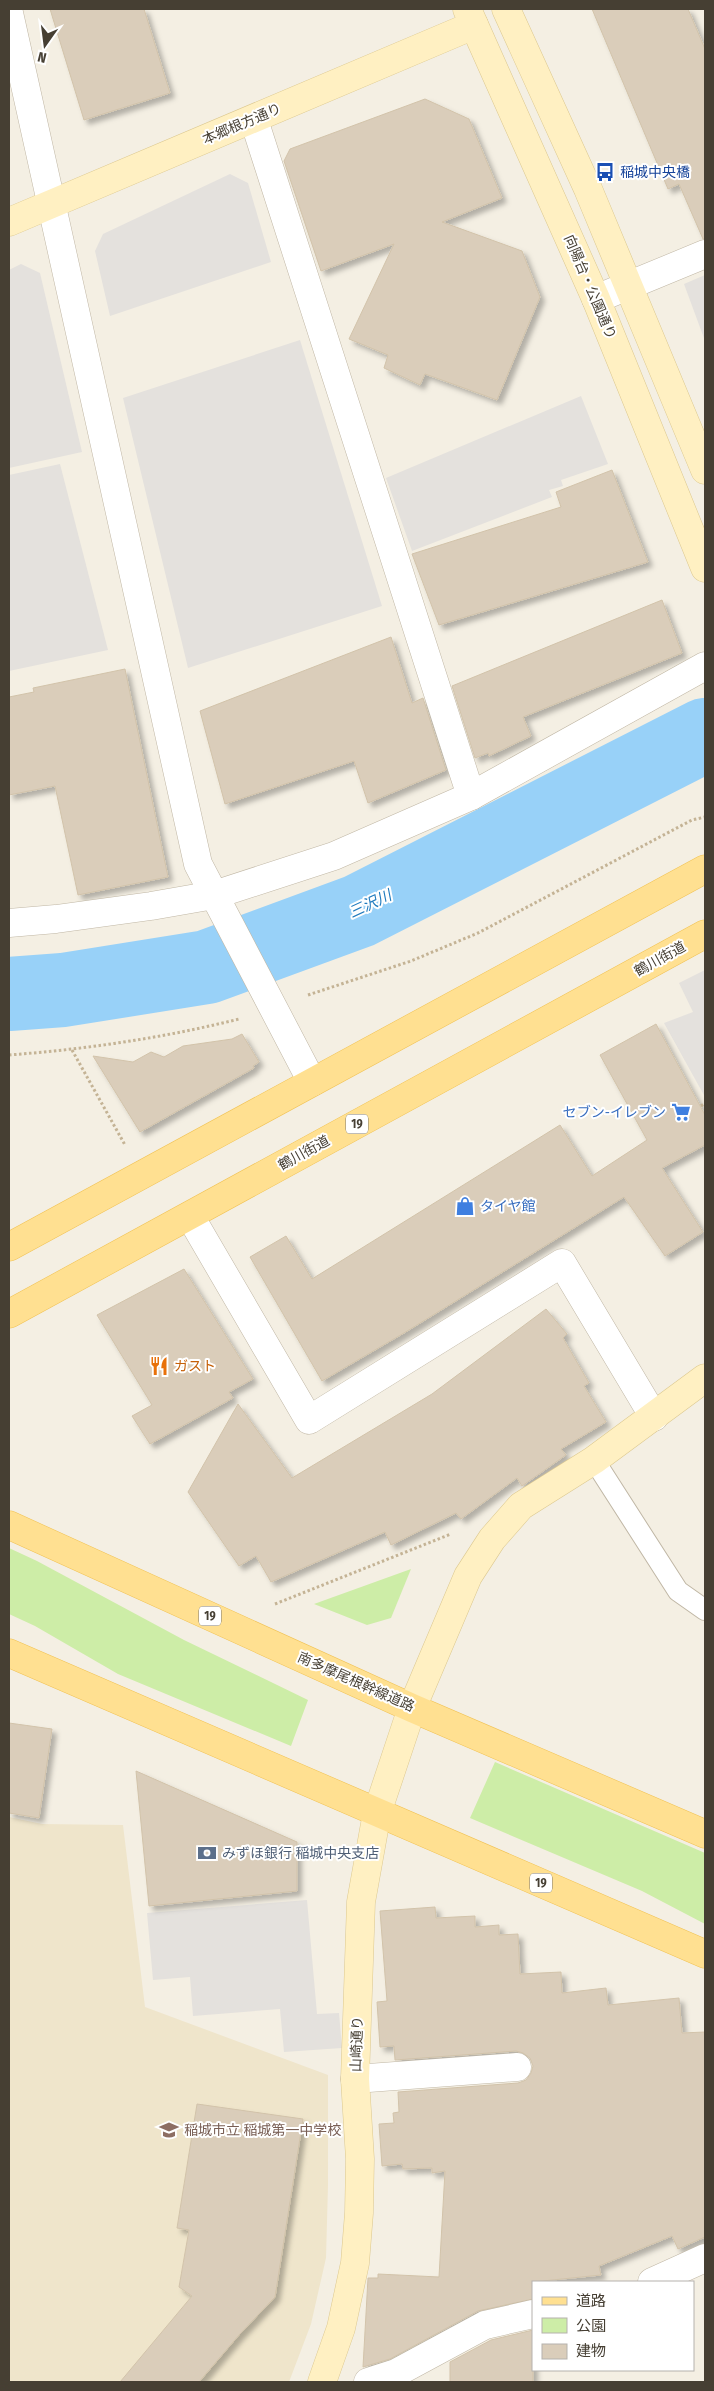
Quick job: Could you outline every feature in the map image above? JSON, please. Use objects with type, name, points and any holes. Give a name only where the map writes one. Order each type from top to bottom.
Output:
[{"type":"main road","points":[[9,1247],[705,869]]},
{"type":"main road","name":"鶴川街道","points":[[9,1314],[705,934]]},
{"type":"main road","name":"南多摩尾根幹線道路","points":[[9,1525],[412,1708],[705,1834]]},
{"type":"main road","name":"19","points":[[9,1653],[705,1954]]},
{"type":"street","points":[[506,9],[629,286],[705,470]]},
{"type":"street","points":[[9,13],[198,864],[312,1082]]},
{"type":"street","name":"本郷根方通り","points":[[9,222],[254,120],[471,17]]},
{"type":"street","name":"向陽台・公園通り","points":[[471,17],[596,299],[705,568]]},
{"type":"street","points":[[254,120],[471,796]]},
{"type":"street","points":[[596,299],[705,254]]},
{"type":"street","points":[[9,923],[56,919],[151,906],[220,906],[471,796],[705,666]]},
{"type":"street","points":[[190,1216],[309,1420],[562,1263],[654,1417]]},
{"type":"street","name":"山崎通り","points":[[322,2382],[341,2328],[355,2263],[360,2204],[356,2079],[361,1902],[377,1813],[412,1708],[468,1576],[492,1539],[521,1506],[594,1460],[705,1378]]},
{"type":"street","points":[[356,2079],[517,2068]]},
{"type":"street","points":[[654,2281],[705,2258]]},
{"type":"street","points":[[368,2382],[396,2373],[485,2325],[532,2314]]},
{"type":"lane","points":[[594,1460],[678,1590],[705,1610]]},
{"type":"path","points":[[306,996],[411,961],[478,934],[692,820],[705,818]]},
{"type":"path","points":[[9,1055],[72,1050],[178,1034],[244,1018]]},
{"type":"path","points":[[72,1050],[128,1149]]},
{"type":"path","points":[[700,1106],[705,1103]]},
{"type":"path","points":[[274,1604],[460,1530]]},
{"type":"shaded area","points":[[230,174],[248,183],[271,262],[110,316],[95,251],[103,234]]},
{"type":"shaded area","points":[[21,264],[40,273],[82,452],[9,468],[9,270]]},
{"type":"shaded area","points":[[705,275],[705,341],[684,284]]},
{"type":"shaded area","points":[[300,340],[382,606],[188,668],[123,398]]},
{"type":"shaded area","points":[[581,396],[608,464],[561,480],[563,486],[549,490],[552,497],[412,551],[386,478]]},
{"type":"shaded area","points":[[60,464],[108,650],[9,671],[9,475]]},
{"type":"shaded area","points":[[705,970],[705,1097],[664,1023],[693,1012],[679,983]]},
{"type":"shaded area","name":"稲城市立 稲城第一中学校","points":[[9,1817],[42,1824],[123,1825],[145,2007],[328,2075],[326,2258],[311,2324],[289,2382],[9,2382]]},
{"type":"shaded area","points":[[307,1900],[317,2014],[339,2013],[342,2048],[284,2052],[280,2009],[193,2016],[190,1977],[153,1980],[147,1913]]},
{"type":"green space","points":[[9,1548],[37,1561],[184,1640],[308,1700],[291,1746],[118,1674],[35,1626],[9,1614]]},
{"type":"green space","points":[[411,1569],[391,1618],[367,1625],[314,1604]]},
{"type":"green space","points":[[495,1762],[705,1853],[705,1924],[642,1891],[470,1818]]},
{"type":"building","points":[[50,9],[144,9],[170,93],[84,120]]},
{"type":"building","points":[[592,9],[688,9],[705,49],[705,239],[703,239],[679,184],[668,189]]},
{"type":"building","points":[[425,99],[469,119],[502,198],[442,222],[522,251],[540,297],[497,400],[425,374],[420,385],[384,368],[388,355],[349,339],[394,244],[321,271],[284,161],[290,149]]},
{"type":"building","points":[[612,470],[648,562],[439,625],[412,554],[561,507],[556,492]]},
{"type":"building","points":[[662,600],[682,653],[523,717],[531,736],[489,756],[488,753],[475,758],[452,686]]},
{"type":"building","points":[[391,637],[412,703],[423,698],[446,770],[368,803],[354,761],[225,804],[200,711]]},
{"type":"building","points":[[125,669],[168,877],[78,895],[55,786],[9,795],[9,697],[34,692],[33,688]]},
{"type":"building","points":[[656,1024],[705,1115],[705,1145],[662,1168],[703,1232],[665,1256],[624,1197],[404,1333],[322,1381],[250,1257],[286,1236],[312,1279],[560,1125],[592,1176],[647,1140],[600,1055]]},
{"type":"building","points":[[242,1034],[259,1062],[253,1066],[254,1068],[140,1132],[93,1056],[133,1062],[151,1052],[164,1057],[183,1046],[232,1039]]},
{"type":"building","points":[[184,1269],[253,1379],[229,1392],[233,1398],[150,1444],[132,1416],[152,1405],[97,1315]]},
{"type":"building","points":[[546,1309],[567,1334],[563,1338],[589,1383],[584,1386],[606,1422],[561,1449],[566,1455],[522,1486],[517,1478],[461,1519],[456,1513],[391,1545],[385,1532],[271,1582],[256,1556],[239,1566],[188,1492],[238,1404],[292,1478],[432,1394]]},
{"type":"building","points":[[9,1723],[52,1729],[39,1818],[9,1813]]},
{"type":"building","points":[[136,1771],[297,1842],[297,1891],[149,1906]]},
{"type":"building","points":[[435,1907],[436,1918],[475,1916],[475,1927],[499,1925],[499,1935],[518,1934],[520,1974],[561,1972],[562,1993],[606,1988],[608,2005],[679,1998],[682,2033],[705,2032],[705,2237],[678,2249],[672,2236],[599,2266],[601,2275],[532,2281],[532,2299],[478,2311],[390,2359],[363,2367],[368,2278],[378,2278],[378,2274],[439,2277],[445,2171],[432,2173],[432,2168],[403,2169],[402,2164],[382,2166],[379,2124],[394,2123],[393,2113],[399,2112],[398,2092],[518,2083],[526,2080],[533,2066],[530,2058],[516,2051],[395,2060],[394,2046],[380,2047],[377,2002],[387,2001],[380,1911]]},
{"type":"building","points":[[197,2104],[303,2119],[275,2297],[239,2335],[199,2382],[120,2382],[192,2296],[179,2287],[189,2230],[177,2228]]},
{"type":"building","points":[[532,2330],[533,2382],[450,2382],[450,2362],[491,2340]]},
{"type":"waterway","name":"三沢川","points":[[9,994],[63,990],[207,967],[359,911],[705,735]]},
{"type":"place","name":"稲城中央橋","points":[[605,172]]},
{"type":"place","name":"セブン-イレブン","points":[[681,1112]]},
{"type":"place","name":"タイヤ館","points":[[465,1206]]},
{"type":"place","name":"ガスト","points":[[159,1366]]},
{"type":"place","name":"みずほ銀行 稲城中央支店","points":[[207,1853]]},
{"type":"place","name":"稲城市立 稲城第一中学校","points":[[169,2130]]}]
